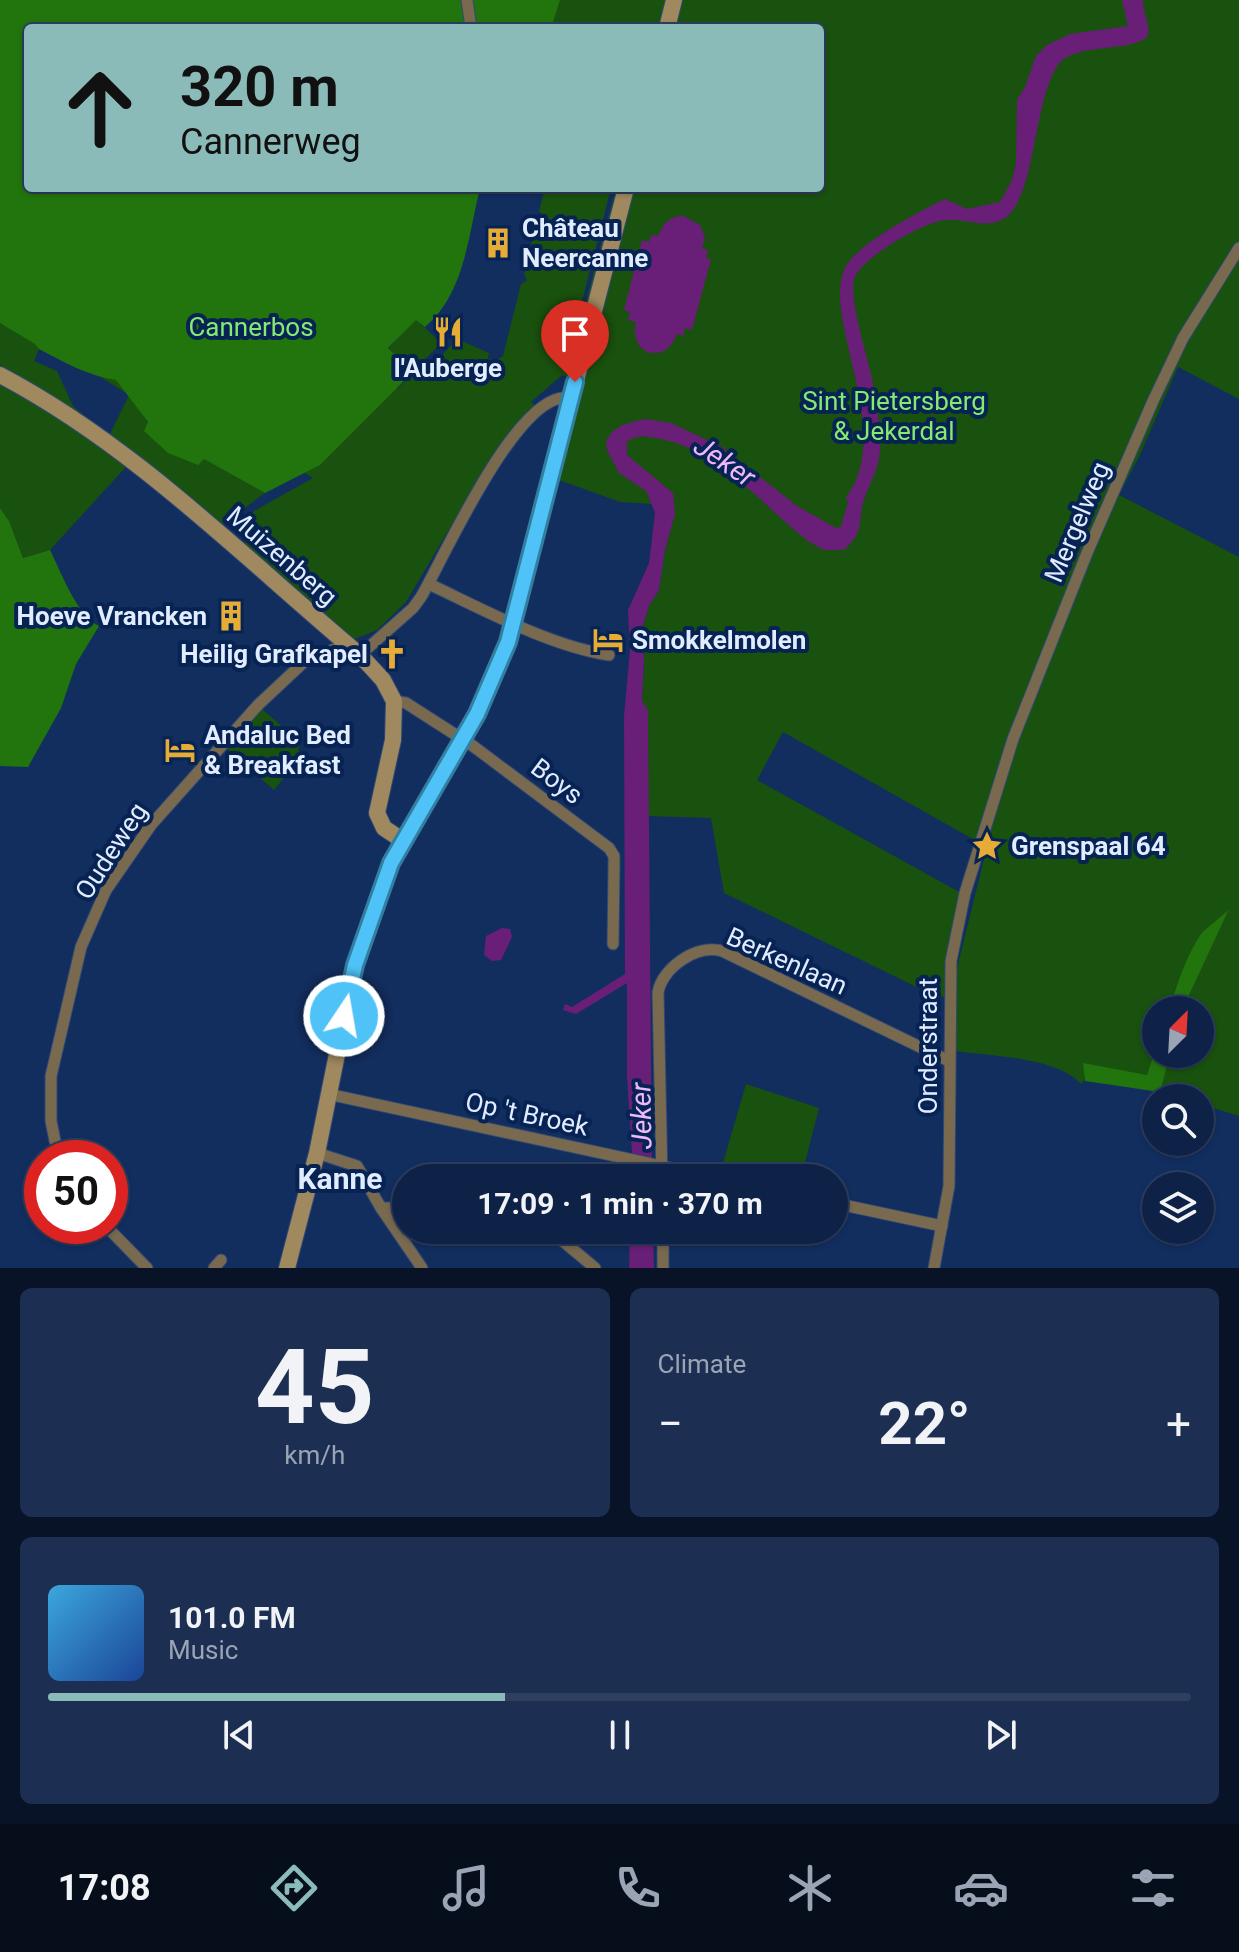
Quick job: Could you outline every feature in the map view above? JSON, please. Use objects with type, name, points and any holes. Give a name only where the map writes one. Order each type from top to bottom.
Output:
[{"type":"main road","points":[[668,24],[674,0]]},
{"type":"main road","points":[[287,1268],[317,1153],[355,965],[384,880],[402,840],[463,740],[498,670],[514,625],[625,192]]},
{"type":"main road","name":"Muizenberg","points":[[0,375],[63,411],[164,486],[354,649],[383,680],[394,701]]},
{"type":"main road","points":[[394,701],[393,740],[377,813],[384,828],[402,840]]},
{"type":"street","points":[[467,0],[470,24]]},
{"type":"street","name":"Mergelweg","points":[[986,827],[1013,739],[1153,401],[1183,338],[1239,248]]},
{"type":"street","name":"Oudeweg","points":[[55,1140],[51,1121],[51,1076],[81,947],[106,890],[151,825],[258,705],[305,661],[354,649],[413,608],[501,454],[544,404],[559,397],[571,398]]},
{"type":"street","points":[[429,584],[514,625],[576,649],[609,655]]},
{"type":"street","name":"Boys","points":[[394,701],[406,703],[463,740],[609,848],[614,856],[613,944]]},
{"type":"street","name":"Onderstraat","points":[[934,1268],[949,1186],[949,991],[953,943],[986,827]]},
{"type":"street","name":"Berkenlaan","points":[[660,1164],[658,992],[664,976],[697,951],[722,951],[949,1061]]},
{"type":"street","name":"Op 't Broek","points":[[328,1094],[644,1164]]},
{"type":"street","points":[[317,1153],[357,1166],[422,1268]]},
{"type":"street","points":[[848,1206],[942,1226]]},
{"type":"street","points":[[381,1208],[392,1208]]},
{"type":"street","points":[[124,1244],[147,1268]]},
{"type":"street","points":[[566,1244],[595,1268]]},
{"type":"street","points":[[663,1244],[663,1268]]},
{"type":"green space","name":"Cannerbos","points":[[0,0],[560,0],[552,24],[24,24],[24,192],[479,192],[463,263],[449,298],[425,327],[416,320],[388,348],[412,373],[320,465],[265,493],[204,459],[198,465],[168,453],[144,431],[148,422],[116,380],[67,363],[0,323]]},
{"type":"green space","name":"Sint Pietersberg & Jekerdal","points":[[30,0],[1239,0],[1239,399],[1178,367],[1119,495],[1239,557],[1239,1116],[1214,1108],[1214,1084],[1142,1084],[1142,1089],[1085,1075],[1081,1084],[1070,1075],[1040,1063],[954,1051],[953,1036],[957,1036],[955,976],[987,847],[783,732],[757,780],[961,893],[948,944],[944,997],[935,996],[724,893],[711,818],[647,816],[648,710],[642,702],[642,629],[649,606],[659,590],[673,520],[653,504],[620,502],[559,480],[580,383],[562,375],[531,402],[536,406],[501,454],[495,452],[406,602],[377,630],[352,640],[246,549],[245,528],[254,511],[313,478],[284,461],[144,417],[148,423],[203,458],[265,493],[223,524],[135,457],[50,550],[23,558],[9,521],[0,508],[0,323],[3,325],[0,297],[24,59],[24,192],[474,192],[417,320],[441,343],[412,373],[388,349],[407,328],[381,347],[397,389],[423,364],[429,369],[457,339],[489,353],[488,358],[495,361],[503,356],[521,284],[527,280],[524,274],[537,221],[544,216],[539,211],[544,192],[610,192],[566,364],[578,332],[615,192],[824,192],[824,24],[28,24]],"holes":[[[39,349],[99,376],[129,395],[109,436],[73,406],[57,371],[34,361]]]},
{"type":"green space","points":[[0,508],[9,521],[23,558],[50,550],[77,603],[99,626],[76,664],[61,708],[28,767],[0,766]]},
{"type":"green space","points":[[262,709],[301,743],[298,750],[303,754],[274,790],[226,748]]},
{"type":"green space","points":[[1229,909],[1189,996],[1174,996],[1182,971],[1203,932]]},
{"type":"green space","points":[[1083,1063],[1147,1075],[1149,1068],[1166,1068],[1162,1084],[1142,1084],[1142,1089],[1085,1081]]},
{"type":"green space","points":[[746,1084],[819,1108],[805,1164],[723,1164]]},
{"type":"water","name":"Jeker","points":[[1122,0],[1143,0],[1147,37],[1128,45],[1076,53],[1058,65],[1044,101],[1023,190],[1015,207],[1005,218],[991,223],[936,222],[882,250],[855,277],[854,299],[876,400],[880,450],[858,531],[844,550],[824,550],[808,541],[738,479],[700,453],[652,437],[627,441],[627,455],[673,493],[675,514],[659,590],[649,606],[642,629],[642,701],[648,710],[652,1164],[632,1164],[627,983],[576,1014],[563,1010],[565,1004],[572,1007],[625,974],[624,716],[630,650],[628,610],[649,563],[655,513],[646,491],[619,473],[607,450],[606,441],[622,425],[644,419],[671,423],[722,447],[797,506],[836,528],[841,527],[848,502],[846,497],[860,470],[864,439],[861,406],[841,310],[841,284],[848,263],[879,236],[945,199],[967,209],[1000,202],[1012,180],[1016,163],[1017,100],[1036,56],[1047,45],[1070,34],[1128,26]]},
{"type":"water","points":[[684,216],[701,226],[705,239],[702,248],[708,250],[706,258],[711,259],[692,330],[685,328],[683,336],[677,334],[665,350],[649,352],[637,342],[636,322],[628,320],[630,312],[624,310],[642,240],[649,242],[651,235],[658,236],[668,221]]},
{"type":"water","points":[[502,928],[510,929],[512,937],[501,960],[492,961],[484,955],[486,936]]},
{"type":"water","points":[[630,1244],[653,1244],[654,1268],[629,1268]]},
{"type":"place","name":"Château Neercanne","points":[[498,243]]},
{"type":"place","name":"l'Auberge","points":[[448,332]]},
{"type":"place","name":"Hoeve Vrancken","points":[[231,616]]},
{"type":"place","name":"Smokkelmolen","points":[[608,640]]},
{"type":"place","name":"Heilig Grafkapel","points":[[392,654]]},
{"type":"place","name":"Andaluc Bed & Breakfast","points":[[180,750]]},
{"type":"place","name":"Grenspaal 64","points":[[987,846]]},
{"type":"district","name":"Kanne","points":[[340,1179]]},
{"type":"route","points":[[344,1016],[355,965],[391,863],[463,740],[498,670],[514,625],[575,382]]}]
